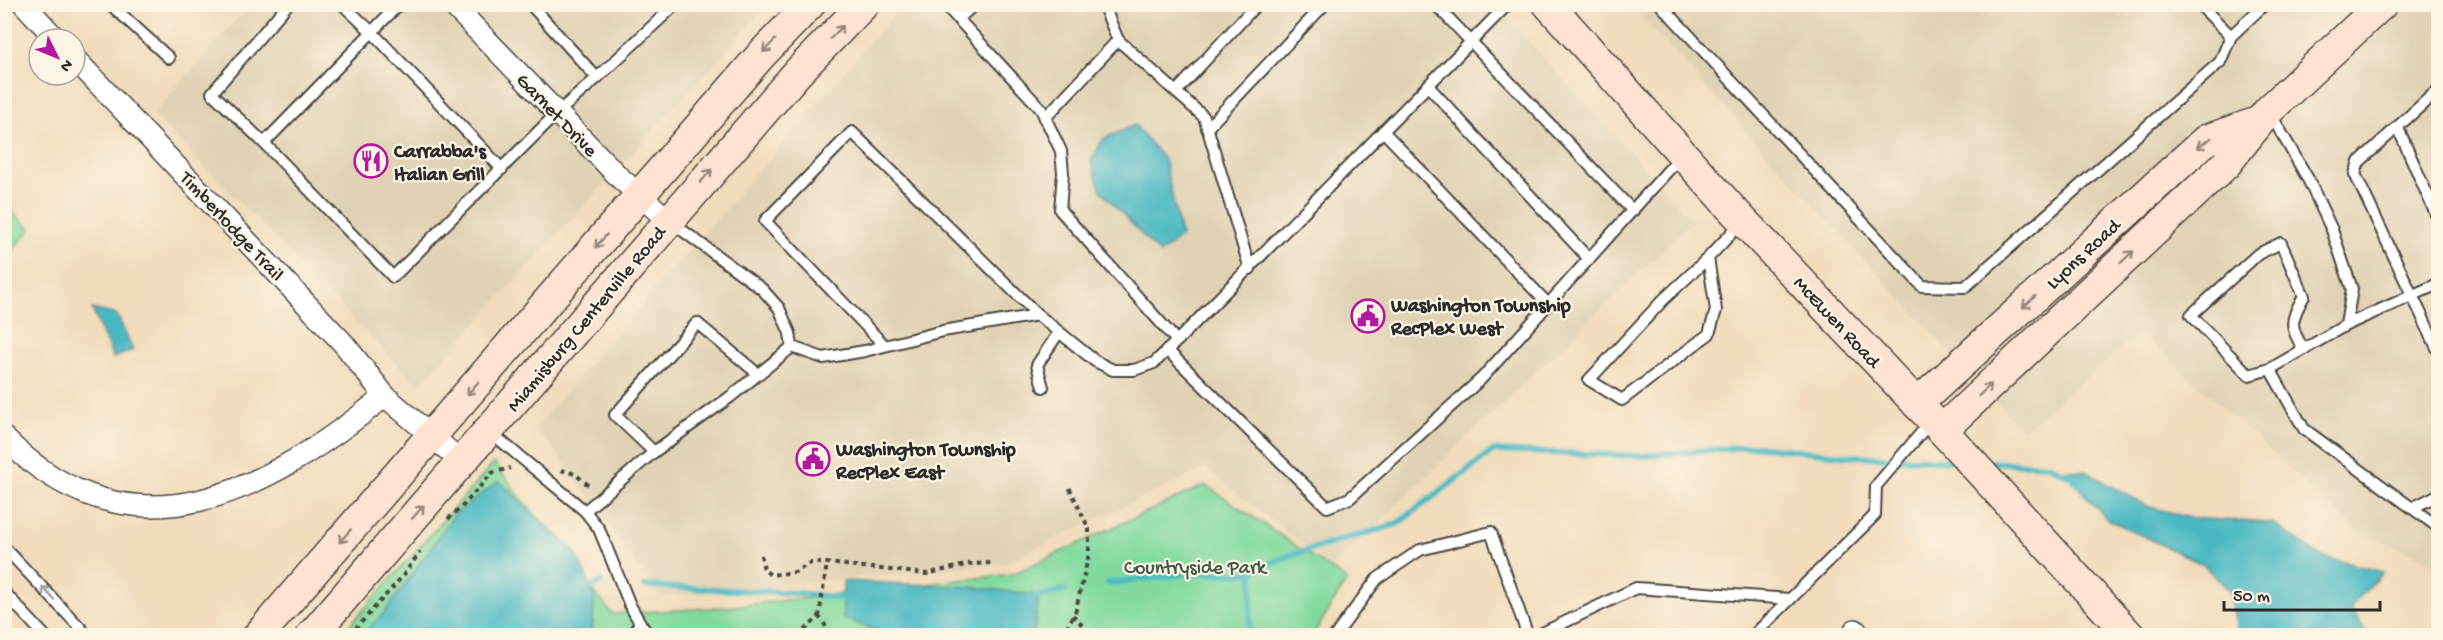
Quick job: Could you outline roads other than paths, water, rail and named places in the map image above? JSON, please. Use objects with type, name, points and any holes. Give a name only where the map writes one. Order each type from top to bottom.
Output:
[{"type":"main road","name":"Miamisburg Centerville Road","points":[[258,636],[762,54],[810,4]]},
{"type":"main road","name":"Miamisburg Centerville Road","points":[[311,636],[668,220],[798,72],[864,4]]},
{"type":"main road","name":"McEwen Road","points":[[1548,4],[1743,221],[1930,418],[2130,636]]},
{"type":"main road","name":"Lyons Road","points":[[1930,418],[2226,164],[2263,116],[2382,4]]},
{"type":"street","points":[[24,4],[45,27]]},
{"type":"street","name":"Garnet Drive","points":[[452,4],[639,197],[668,220]]},
{"type":"street","name":"Timberlodge Trail","points":[[87,72],[320,319],[386,396],[462,462]]},
{"type":"street","points":[[4,438],[50,475],[88,495],[117,503],[156,508],[230,491],[272,474],[319,446],[386,396]]},
{"type":"lane","points":[[110,4],[169,58]]},
{"type":"lane","points":[[288,4],[212,93],[264,143],[393,277],[557,113],[676,4]]},
{"type":"lane","points":[[342,4],[372,32],[502,169]]},
{"type":"lane","points":[[264,143],[399,4]]},
{"type":"lane","points":[[530,4],[597,78]]},
{"type":"lane","points":[[958,19],[975,4]]},
{"type":"lane","points":[[1103,4],[1118,40],[1204,117],[1250,268]]},
{"type":"lane","points":[[1176,92],[1257,4]]},
{"type":"lane","points":[[1207,128],[1325,4]]},
{"type":"lane","points":[[1435,4],[1633,211]]},
{"type":"lane","points":[[885,345],[765,221],[852,132],[1038,315],[1095,361],[1113,370],[1134,370],[1154,363],[1177,341],[1508,4]]},
{"type":"lane","points":[[1660,4],[1922,286],[1965,287],[2220,62],[2231,36],[2265,4]]},
{"type":"lane","points":[[2199,4],[2231,36]]},
{"type":"lane","points":[[946,6],[1041,110],[1061,151],[1063,173],[1060,210],[1177,341]]},
{"type":"lane","points":[[1045,118],[1118,40]]},
{"type":"lane","points":[[1428,86],[1589,259]]},
{"type":"lane","points":[[2439,90],[2359,162],[2355,174],[2439,350]]},
{"type":"lane","points":[[2263,116],[2308,179],[2332,230],[2352,289],[2346,325]]},
{"type":"lane","points":[[2398,128],[2439,219]]},
{"type":"lane","points":[[1383,131],[1548,304]]},
{"type":"lane","points":[[1167,350],[1327,507],[1350,498],[1482,378],[1683,155]]},
{"type":"lane","points":[[668,220],[762,289],[779,308],[790,333],[792,347]]},
{"type":"lane","points":[[1708,258],[1716,310],[1709,334],[1622,400],[1589,380],[1663,300],[1743,221]]},
{"type":"lane","points":[[2304,349],[2294,335],[2292,324],[2304,296],[2281,243],[2258,254],[2191,315],[2249,375],[2270,369],[2346,325],[2439,284]]},
{"type":"lane","points":[[792,347],[823,358],[865,351],[995,320],[1038,315]]},
{"type":"lane","points":[[654,452],[615,415],[697,323],[758,374]]},
{"type":"lane","points":[[1043,387],[1037,365],[1059,332]]},
{"type":"lane","points":[[585,510],[654,452],[792,347]]},
{"type":"lane","points":[[2270,369],[2304,429],[2439,527]]},
{"type":"lane","points":[[1753,636],[1875,515],[1876,486],[1930,418]]},
{"type":"lane","points":[[489,430],[585,510],[599,529],[630,605],[649,636]]},
{"type":"lane","points":[[2412,508],[2439,495]]},
{"type":"lane","points":[[1335,636],[1377,579],[1420,550],[1491,532],[1528,636]]},
{"type":"lane","points":[[4,547],[88,636]]},
{"type":"lane","points":[[1536,636],[1636,588],[1789,599]]},
{"type":"lane","points":[[4,592],[45,636]]},
{"type":"lane","points":[[632,636],[640,623]]},
{"type":"water","points":[[1135,125],[1164,159],[1181,236],[1160,254],[1101,191],[1091,162],[1103,139]]},
{"type":"water","points":[[92,309],[117,315],[133,350],[113,358]]},
{"type":"water","points":[[2062,470],[2085,471],[2147,506],[2190,518],[2272,523],[2320,556],[2383,572],[2350,608],[2368,635],[2238,635],[2229,590],[2202,564],[2107,519]]},
{"type":"water","points":[[499,481],[575,552],[595,595],[592,635],[362,635],[385,612],[454,515]]},
{"type":"water","points":[[843,581],[971,587],[1039,595],[1034,635],[888,635],[843,618]]},
{"type":"waterway","points":[[1108,583],[1195,573],[1232,574],[1253,571],[1291,555],[1397,524],[1493,451],[1642,456],[1755,446],[1850,456],[1957,461]]},
{"type":"waterway","points":[[1985,462],[2049,465],[2071,477]]},
{"type":"waterway","points":[[1249,636],[1253,571]]},
{"type":"waterway","points":[[586,590],[601,582]]},
{"type":"waterway","points":[[645,586],[800,593],[850,599]]},
{"type":"waterway","points":[[1032,598],[1066,590]]},
{"type":"place","name":"Carrabba's Italian Grill","points":[[371,161]]},
{"type":"place","name":"Washington Township RecPlex West","points":[[1368,316]]},
{"type":"place","name":"Washington Township RecPlex East","points":[[813,459]]},
{"type":"park label","name":"Countryside Park","points":[[1195,566]]}]
